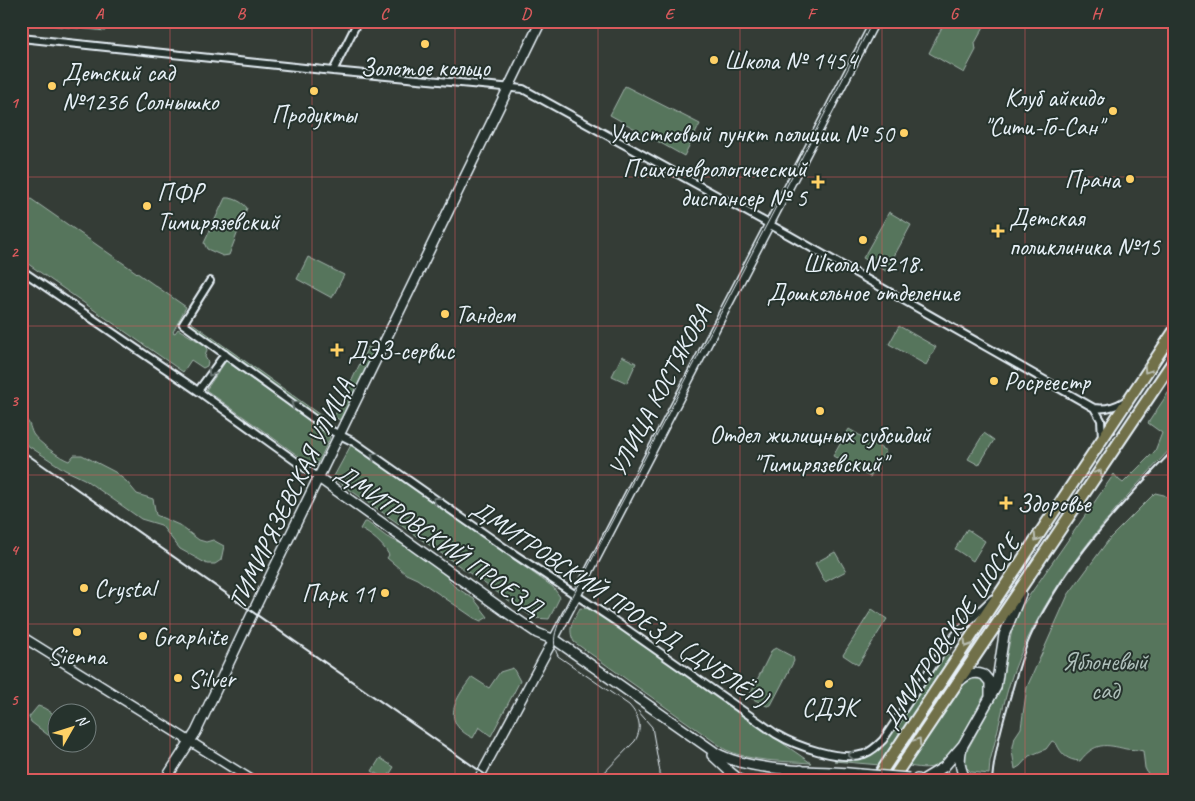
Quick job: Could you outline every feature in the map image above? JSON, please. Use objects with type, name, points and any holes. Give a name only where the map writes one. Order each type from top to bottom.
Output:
[{"type":"main road","name":"ТИМИРЯЗЕВСКАЯ УЛИЦА","points":[[166,780],[191,741],[245,632],[541,21]]},
{"type":"main road","name":"ДМИТРОВСКОЕ ШОССЕ","points":[[876,780],[1174,331]]},
{"type":"main road","name":"ДМИТРОВСКОЕ ШОССЕ","points":[[892,780],[1174,360]]},
{"type":"main road","name":"ДМИТРОВСКИЙ ПРОЕЗД","points":[[319,478],[529,627],[553,639],[716,753],[733,762],[754,766],[932,780]]},
{"type":"main road","points":[[917,779],[944,767],[963,745],[990,698],[998,679],[1004,635],[1026,582]]},
{"type":"main road","points":[[950,692],[970,673],[981,673],[990,682],[990,698]]},
{"type":"main road","points":[[700,742],[740,780]]},
{"type":"main road","points":[[963,745],[960,766],[967,780]]},
{"type":"main road","points":[[789,780],[801,770]]},
{"type":"street","points":[[333,71],[358,21]]},
{"type":"street","name":"УЛИЦА КОСТЯКОВА","points":[[478,780],[875,21]]},
{"type":"street","points":[[21,38],[333,71],[509,87],[526,91],[769,224],[1094,408],[1105,409],[1125,404]]},
{"type":"street","name":"ДМИТРОВСКИЙ ПРОЕЗД","points":[[21,270],[198,391],[319,478]]},
{"type":"street","name":"ДМИТРОВСКИЙ ПРОЕЗД (ДУБЛЁР)","points":[[210,281],[183,324],[328,429],[354,442],[779,736],[823,753],[858,755],[871,751],[883,740],[941,652],[958,632],[1003,589]]},
{"type":"street","points":[[198,391],[225,354]]},
{"type":"street","points":[[1125,404],[1121,415],[1125,419],[1132,420],[1136,417]]},
{"type":"street","points":[[1094,408],[1101,420],[1101,439]]},
{"type":"street","points":[[21,636],[252,780]]},
{"type":"green space","points":[[46,21],[106,21],[105,31],[48,25]]},
{"type":"green space","points":[[945,21],[987,21],[975,43],[976,50],[964,73],[929,53]]},
{"type":"green space","points":[[625,86],[700,124],[684,156],[610,115]]},
{"type":"green space","points":[[21,192],[186,307],[173,332],[175,333],[178,329],[206,346],[205,357],[208,362],[207,366],[203,368],[191,360],[183,372],[21,259]]},
{"type":"green space","points":[[225,198],[237,200],[247,208],[229,255],[223,256],[207,249],[204,243]]},
{"type":"green space","points":[[889,212],[911,225],[886,271],[863,258]]},
{"type":"green space","points":[[308,257],[344,275],[332,298],[297,279]]},
{"type":"green space","points":[[188,320],[327,420],[325,424],[186,323]]},
{"type":"green space","points":[[899,326],[936,347],[926,365],[889,344]]},
{"type":"green space","points":[[368,347],[375,350],[340,420],[334,417]]},
{"type":"green space","points":[[622,356],[636,363],[627,383],[612,376]]},
{"type":"green space","points":[[226,361],[328,434],[330,438],[317,465],[314,467],[206,390]]},
{"type":"green space","points":[[1174,384],[1174,445],[1126,497],[1082,551],[1043,609],[1013,673],[990,761],[989,774],[971,772],[964,765],[964,756],[999,693],[1014,621],[1022,606],[1114,474],[1123,483],[1155,451],[1162,433],[1148,423]]},
{"type":"green space","points":[[23,417],[29,423],[33,434],[55,453],[69,461],[74,455],[82,455],[115,472],[137,494],[153,499],[156,515],[179,525],[199,540],[206,542],[213,540],[224,546],[221,560],[215,564],[207,564],[180,549],[161,525],[141,519],[84,479],[65,470],[21,441],[21,418]]},
{"type":"green space","points":[[849,429],[886,451],[870,477],[833,456]]},
{"type":"green space","points":[[984,433],[994,440],[979,465],[968,459]]},
{"type":"green space","points":[[351,445],[553,587],[560,597],[549,619],[534,618],[333,478]]},
{"type":"green space","name":"Яблоневый сад","points":[[1155,493],[1164,495],[1174,502],[1174,778],[1150,778],[1145,768],[1143,751],[1101,746],[1091,750],[1080,761],[1065,756],[1056,743],[1052,741],[1046,749],[1029,756],[1015,769],[1012,751],[1015,737],[1021,728],[1027,687],[1068,595],[1110,538]]},
{"type":"green space","points":[[364,522],[367,522],[387,537],[416,553],[445,575],[454,586],[474,599],[488,617],[481,621],[474,618],[417,579],[406,574],[387,558],[389,555],[380,543],[360,529]]},
{"type":"green space","points":[[967,529],[985,541],[973,561],[955,549]]},
{"type":"green space","points":[[835,552],[846,571],[825,582],[815,563]]},
{"type":"green space","points":[[580,608],[591,609],[811,763],[757,759],[726,750],[574,642],[571,629]]},
{"type":"green space","points":[[872,609],[887,619],[858,665],[843,655]]},
{"type":"green space","points":[[776,648],[793,657],[794,661],[771,705],[767,706],[751,698],[750,694],[772,650]]},
{"type":"green space","points":[[944,654],[949,655],[950,659],[880,765],[834,761],[860,758],[871,754],[883,745]]},
{"type":"green space","points":[[513,668],[520,681],[491,736],[479,727],[473,738],[463,732],[457,725],[454,710],[460,694],[472,677],[489,688],[500,672]]},
{"type":"green space","points":[[979,676],[987,684],[987,690],[952,752],[945,760],[934,767],[907,766],[966,680]]},
{"type":"green space","points":[[38,706],[48,710],[48,735],[31,722],[29,717]]},
{"type":"green space","points":[[380,758],[394,767],[386,780],[372,771]]},
{"type":"tram line","points":[[597,780],[635,741],[639,731],[639,722],[629,705],[558,656],[554,640],[558,625],[873,21]]},
{"type":"tram line","points":[[638,711],[652,727],[660,780]]},
{"type":"railway","points":[[992,780],[998,742],[1018,669],[1032,633],[1046,607],[1078,559],[1114,513],[1174,449]]},
{"type":"railway","points":[[21,450],[493,780]]},
{"type":"place","name":"Золотое кольцо","points":[[425,44]]},
{"type":"place","name":"Школа № 1454","points":[[714,60]]},
{"type":"place","name":"Детский сад №1236 Солнышко","points":[[52,86]]},
{"type":"place","name":"Продукты","points":[[314,91]]},
{"type":"place","name":"Клуб айкидо \"Сити-Го-Сан\"","points":[[1113,111]]},
{"type":"place","name":"Участковый пункт полиции № 50","points":[[904,133]]},
{"type":"place","name":"Прана","points":[[1130,179]]},
{"type":"place","name":"Психоневрологический диспансер № 5","points":[[818,182]]},
{"type":"place","name":"ПФР Тимирязевский","points":[[147,206]]},
{"type":"place","name":"Детская поликлиника №15","points":[[998,231]]},
{"type":"place","name":"Школа №218. Дошкольное отделение","points":[[863,240]]},
{"type":"place","name":"Тандем","points":[[445,314]]},
{"type":"place","name":"ДЭЗ-сервис","points":[[337,350]]},
{"type":"place","name":"Росреестр","points":[[994,381]]},
{"type":"place","name":"Отдел жилищных субсидий \"Тимирязевский\"","points":[[820,411]]},
{"type":"place","name":"Здоровье","points":[[1006,503]]},
{"type":"place","name":"Crystal","points":[[84,588]]},
{"type":"place","name":"Парк 11","points":[[385,593]]},
{"type":"place","name":"Sienna","points":[[77,632]]},
{"type":"place","name":"Graphite","points":[[143,636]]},
{"type":"place","name":"Silver","points":[[178,678]]},
{"type":"place","name":"СДЭК","points":[[829,684]]}]
